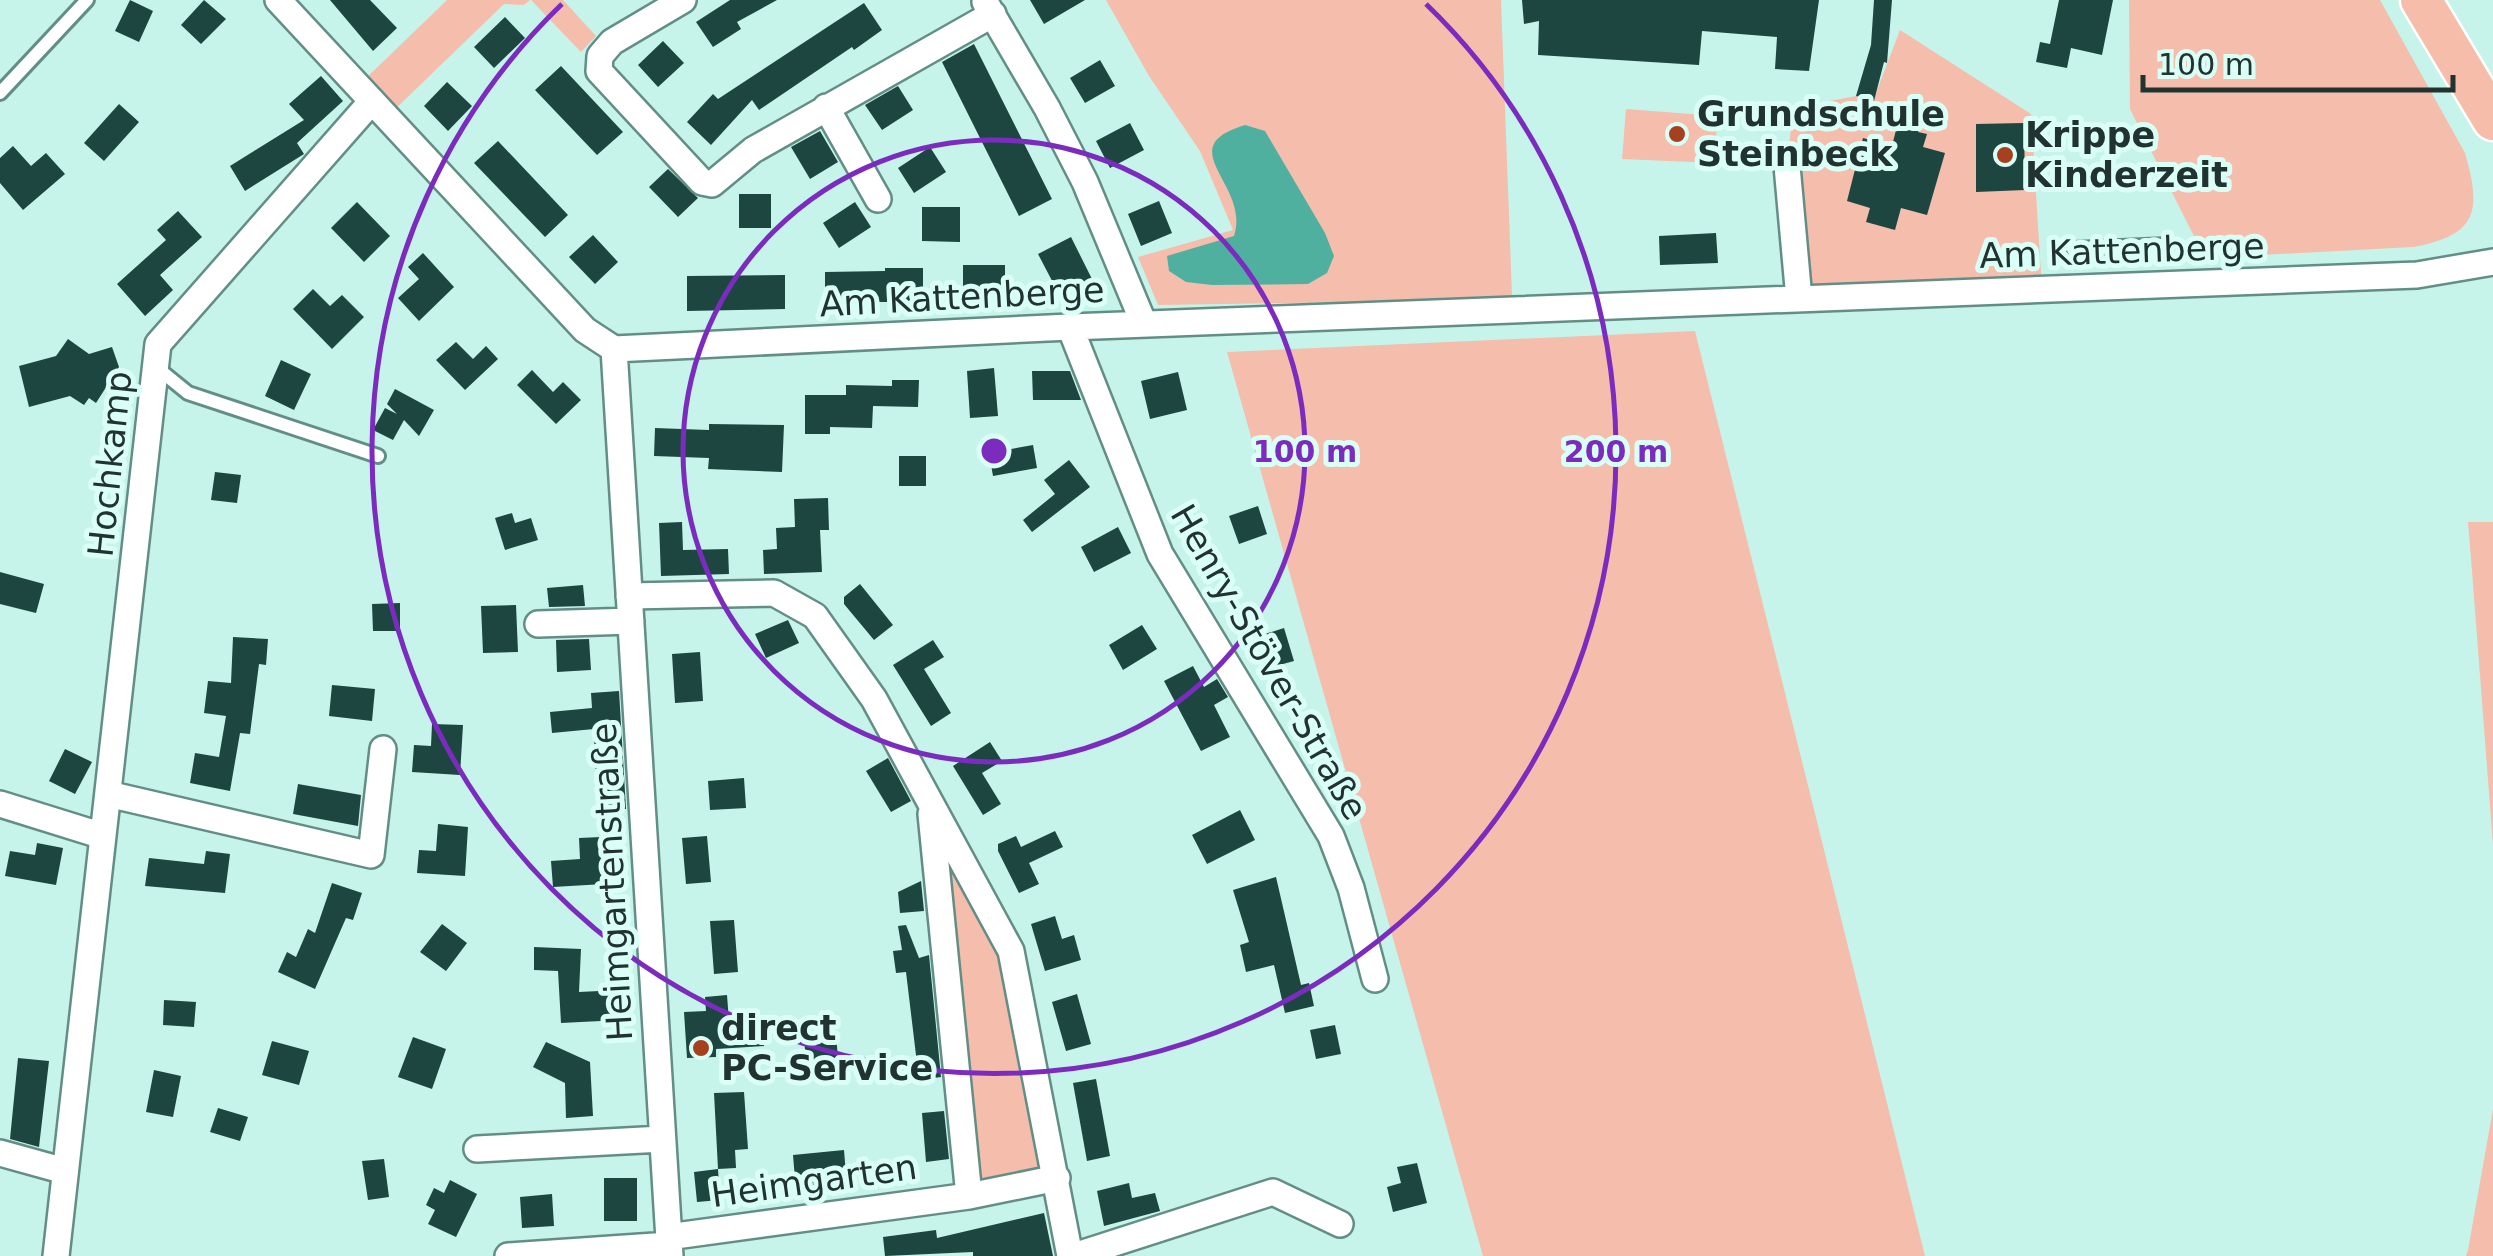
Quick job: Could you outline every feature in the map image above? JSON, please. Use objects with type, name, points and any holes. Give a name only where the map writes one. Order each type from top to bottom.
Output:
[{"type":"main road","points":[[2421,0],[2493,120]]},
{"type":"street","points":[[278,0],[585,330],[614,349]]},
{"type":"street","points":[[683,0],[612,42],[600,56],[599,72],[702,182],[712,184],[753,150],[988,7],[1085,182],[1144,324]]},
{"type":"street","name":"Hochkamp","points":[[56,1256],[158,344],[372,101]]},
{"type":"street","points":[[826,106],[878,199]]},
{"type":"street","points":[[1788,166],[1799,299]]},
{"type":"street","name":"Am Kattenberge","points":[[2446,269],[2493,242]]},
{"type":"street","name":"Am Kattenberge","points":[[614,349],[1070,326],[2418,274],[2493,262]]},
{"type":"street","name":"Henry-Stöver-Straße","points":[[1070,326],[1160,554],[1331,836],[1351,888],[1375,979]]},
{"type":"street","name":"Heimgartenstraße","points":[[614,349],[669,1246]]},
{"type":"street","name":"Heimgarten","points":[[630,608],[774,593],[816,616],[874,699],[1011,950],[1072,1256],[1272,1192],[1340,1224]]},
{"type":"street","points":[[538,624],[630,608]]},
{"type":"street","points":[[108,794],[371,855],[383,749]]},
{"type":"street","name":"Heimgarten","points":[[930,799],[969,1196]]},
{"type":"street","points":[[0,804],[103,836]]},
{"type":"street","points":[[476,1149],[662,1139]]},
{"type":"street","points":[[0,1152],[65,1171]]},
{"type":"street","name":"Heimgarten","points":[[669,1246],[1057,1178]]},
{"type":"street","points":[[508,1256],[669,1246]]},
{"type":"lane","points":[[0,93],[87,0]]},
{"type":"lane","points":[[2074,249],[2168,245]]},
{"type":"lane","points":[[156,368],[188,393],[378,456]]},
{"type":"shaded area","points":[[447,0],[530,0],[524,5],[504,4],[387,117],[358,86]]},
{"type":"shaded area","points":[[531,0],[563,0],[596,36],[581,52]]},
{"type":"shaded area","points":[[1106,0],[1501,0],[1512,296],[1158,305],[1138,257],[1233,230],[1200,151],[1149,76]]},
{"type":"shaded area","points":[[2129,0],[2380,0],[2465,153],[2473,191],[2469,218],[2451,236],[2413,247],[2205,258],[2130,109]]},
{"type":"shaded area","points":[[1900,30],[2031,114],[2042,289],[1799,299],[1787,166],[1793,108],[1856,96],[1873,101]]},
{"type":"shaded area","points":[[1626,109],[1717,116],[1715,163],[1622,159]]},
{"type":"shaded area","points":[[1245,125],[1265,131],[1325,233],[1334,256],[1327,273],[1308,284],[1212,285],[1186,282],[1169,271],[1167,256],[1234,236],[1236,217],[1213,157],[1214,145],[1223,134]]},
{"type":"shaded area","points":[[1695,331],[1925,1256],[1483,1256],[1227,352]]},
{"type":"shaded area","points":[[2468,522],[2493,522],[2493,845],[2471,558]]},
{"type":"shaded area","points":[[930,799],[1011,951],[1057,1178],[969,1196]]},
{"type":"shaded area","points":[[2493,1109],[2493,1256],[2466,1256],[2468,1250]]},
{"type":"building","points":[[130,0],[153,11],[139,42],[115,31]]},
{"type":"building","points":[[204,0],[226,19],[201,44],[181,25]]},
{"type":"building","points":[[330,0],[370,0],[397,28],[373,51]]},
{"type":"building","points":[[730,0],[777,0],[737,22],[741,29],[713,47],[696,22]]},
{"type":"building","points":[[1030,0],[1085,0],[1044,24]]},
{"type":"building","name":"Grundschule Steinbeck","points":[[1522,0],[1819,0],[1809,71],[1775,69],[1777,37],[1702,31],[1699,65],[1538,55],[1539,21],[1524,24]]},
{"type":"building","points":[[1874,0],[1892,0],[1887,63],[1884,62],[1874,101],[1856,96],[1871,45]]},
{"type":"building","points":[[2059,0],[2113,0],[2102,55],[2071,48],[2067,68],[2036,62],[2040,42],[2050,44]]},
{"type":"building","points":[[864,3],[882,30],[854,50],[852,47],[759,110],[752,100],[711,145],[687,122],[713,94],[718,99]]},
{"type":"building","points":[[505,17],[525,38],[494,68],[474,47]]},
{"type":"building","points":[[663,41],[684,63],[658,87],[638,65]]},
{"type":"building","points":[[974,44],[1052,199],[1019,216],[942,62]]},
{"type":"building","points":[[1100,60],[1115,86],[1085,103],[1070,78]]},
{"type":"building","points":[[561,66],[623,132],[597,155],[535,90]]},
{"type":"building","points":[[321,76],[343,101],[297,143],[304,154],[245,191],[230,166],[304,120],[289,104]]},
{"type":"building","points":[[447,82],[472,106],[448,131],[424,106]]},
{"type":"building","points":[[898,86],[913,110],[882,130],[865,105]]},
{"type":"building","points":[[119,104],[139,122],[104,161],[84,143]]},
{"type":"building","points":[[1898,122],[1927,134],[1923,147],[1945,153],[1927,215],[1901,208],[1895,230],[1866,222],[1870,208],[1847,201],[1863,138],[1892,146]]},
{"type":"building","points":[[1130,123],[1144,150],[1110,168],[1096,141]]},
{"type":"building","name":"Krippe Kinderzeit","points":[[2024,123],[2025,190],[1976,192],[1976,124]]},
{"type":"building","points":[[820,131],[838,162],[810,179],[791,147]]},
{"type":"building","points":[[498,141],[568,215],[545,237],[474,163]]},
{"type":"building","points":[[13,146],[31,166],[46,153],[65,174],[23,210],[0,183],[0,158]]},
{"type":"building","points":[[930,147],[946,172],[914,193],[898,168]]},
{"type":"building","points":[[668,169],[698,198],[678,217],[649,187]]},
{"type":"building","points":[[739,194],[771,194],[771,228],[739,228]]},
{"type":"building","points":[[1159,201],[1172,233],[1141,246],[1128,214]]},
{"type":"building","points":[[357,202],[390,236],[364,262],[331,228]]},
{"type":"building","points":[[855,202],[871,227],[839,248],[823,223]]},
{"type":"building","points":[[922,207],[960,207],[960,242],[922,241]]},
{"type":"building","points":[[178,211],[202,237],[160,275],[173,290],[145,316],[117,284],[166,240],[157,230]]},
{"type":"building","points":[[1716,233],[1718,263],[1660,265],[1659,236]]},
{"type":"building","points":[[593,235],[618,262],[595,284],[569,257]]},
{"type":"building","points":[[1071,237],[1092,279],[1060,296],[1038,254]]},
{"type":"building","points":[[423,253],[454,287],[419,321],[398,298],[419,279],[408,267]]},
{"type":"building","points":[[963,265],[1005,265],[1005,299],[963,299]]},
{"type":"building","points":[[923,268],[923,302],[825,306],[825,272]]},
{"type":"building","points":[[785,275],[785,309],[687,311],[687,276]]},
{"type":"building","points":[[313,289],[330,306],[342,295],[364,317],[332,349],[293,309]]},
{"type":"building","points":[[68,339],[89,354],[112,347],[119,367],[96,403],[89,398],[84,405],[70,396],[29,407],[19,366],[56,356]]},
{"type":"building","points":[[456,342],[473,359],[486,346],[498,359],[465,390],[436,360]]},
{"type":"building","points":[[281,360],[311,374],[294,410],[265,396]]},
{"type":"building","points":[[994,368],[998,416],[970,418],[967,371]]},
{"type":"building","points":[[532,370],[553,392],[563,382],[581,400],[556,424],[517,385]]},
{"type":"building","points":[[1032,371],[1070,371],[1081,400],[1033,400]]},
{"type":"building","points":[[1178,372],[1187,410],[1150,419],[1141,381]]},
{"type":"building","points":[[892,380],[919,380],[918,407],[873,406],[872,428],[830,427],[830,434],[805,434],[805,395],[846,395],[846,385],[892,386]]},
{"type":"building","points":[[395,389],[434,410],[419,436],[404,420],[393,440],[373,430],[385,408],[397,414],[387,404]]},
{"type":"building","points":[[709,424],[784,425],[782,472],[708,469],[709,458],[654,456],[655,428],[709,430]]},
{"type":"building","points":[[1033,445],[1037,468],[993,476],[989,453]]},
{"type":"building","points":[[899,456],[926,456],[926,486],[899,486]]},
{"type":"building","points":[[1069,460],[1090,487],[1032,532],[1023,520],[1055,494],[1044,480]]},
{"type":"building","points":[[215,472],[241,475],[237,503],[211,500]]},
{"type":"building","points":[[828,498],[829,530],[820,530],[822,572],[764,574],[763,550],[777,549],[776,528],[795,527],[794,499]]},
{"type":"building","points":[[1258,506],[1267,534],[1239,544],[1229,516]]},
{"type":"building","points":[[512,513],[515,523],[531,518],[538,540],[505,550],[495,518]]},
{"type":"building","points":[[682,522],[683,550],[728,549],[729,574],[661,576],[659,523]]},
{"type":"building","points":[[1118,527],[1131,553],[1094,572],[1081,547]]},
{"type":"building","points":[[0,572],[44,584],[36,613],[0,604]]},
{"type":"building","points":[[860,584],[893,625],[874,640],[844,604],[844,597]]},
{"type":"building","points":[[583,585],[585,606],[549,607],[547,588]]},
{"type":"building","points":[[400,603],[400,631],[373,631],[372,604]]},
{"type":"building","points":[[516,605],[518,652],[483,653],[481,606]]},
{"type":"building","points":[[788,620],[799,643],[766,658],[755,634]]},
{"type":"building","points":[[1142,625],[1157,649],[1123,670],[1109,645]]},
{"type":"building","points":[[1284,628],[1294,661],[1272,667],[1262,635]]},
{"type":"building","points":[[233,637],[268,639],[266,665],[259,664],[250,734],[240,733],[230,791],[190,783],[195,753],[219,757],[226,716],[204,713],[208,681],[231,683]]},
{"type":"building","points":[[589,639],[591,670],[557,672],[556,640]]},
{"type":"building","points":[[933,640],[944,657],[924,669],[951,713],[931,726],[893,665]]},
{"type":"building","points":[[700,652],[703,701],[675,703],[672,654]]},
{"type":"building","points":[[1193,666],[1204,687],[1217,679],[1228,697],[1214,705],[1230,737],[1201,751],[1164,681]]},
{"type":"building","points":[[332,685],[375,689],[372,721],[329,716]]},
{"type":"building","points":[[619,691],[626,809],[603,810],[603,769],[595,769],[594,729],[552,733],[550,712],[592,708],[591,693]]},
{"type":"building","points":[[432,724],[463,725],[460,775],[412,772],[414,745],[431,746]]},
{"type":"building","points":[[990,742],[1002,761],[982,773],[1001,804],[983,815],[953,766]]},
{"type":"building","points":[[65,749],[92,762],[75,794],[49,781]]},
{"type":"building","points":[[888,758],[911,801],[891,812],[866,771]]},
{"type":"building","points":[[744,778],[746,808],[710,810],[708,781]]},
{"type":"building","points":[[298,784],[361,795],[358,826],[293,814]]},
{"type":"building","points":[[1240,810],[1255,840],[1207,864],[1192,835]]},
{"type":"building","points":[[438,824],[468,827],[465,876],[417,873],[419,850],[436,851]]},
{"type":"building","points":[[1055,831],[1063,847],[1029,863],[1039,884],[1019,893],[998,844],[1016,836],[1021,847]]},
{"type":"building","points":[[707,836],[711,882],[686,884],[682,838]]},
{"type":"building","points":[[601,837],[604,884],[553,887],[551,861],[580,859],[579,838]]},
{"type":"building","points":[[37,843],[63,848],[56,885],[5,876],[10,851],[35,855]]},
{"type":"building","points":[[206,851],[230,854],[225,893],[145,886],[149,858],[204,864]]},
{"type":"building","points":[[1276,877],[1301,985],[1309,983],[1314,1006],[1285,1013],[1274,965],[1246,972],[1240,945],[1249,942],[1233,890]]},
{"type":"building","points":[[921,881],[924,911],[900,913],[898,892]]},
{"type":"building","points":[[332,883],[362,893],[353,920],[346,918],[315,989],[278,972],[287,952],[296,957],[308,929],[315,933]]},
{"type":"building","points":[[1055,916],[1062,939],[1074,935],[1081,960],[1045,971],[1031,924]]},
{"type":"building","points":[[734,920],[738,972],[714,974],[710,921]]},
{"type":"building","points":[[442,924],[467,943],[446,971],[420,952]]},
{"type":"building","points":[[906,925],[919,958],[929,955],[941,1077],[919,1080],[906,972],[896,973],[893,951],[902,950],[898,926]]},
{"type":"building","points":[[534,947],[581,949],[579,992],[620,990],[621,1020],[561,1023],[558,971],[534,970]]},
{"type":"building","points":[[1077,994],[1091,1044],[1066,1051],[1052,1002]]},
{"type":"building","points":[[727,995],[729,1021],[762,1019],[764,1046],[716,1049],[716,1057],[687,1058],[684,1012],[706,1011],[705,997]]},
{"type":"building","points":[[164,1000],[196,1002],[194,1027],[163,1025]]},
{"type":"building","points":[[1335,1025],[1341,1054],[1316,1059],[1310,1030]]},
{"type":"building","points":[[836,1035],[838,1058],[806,1061],[804,1038]]},
{"type":"building","points":[[413,1037],[446,1049],[432,1089],[398,1077]]},
{"type":"building","points":[[272,1041],[309,1051],[299,1085],[262,1075]]},
{"type":"building","points":[[546,1042],[590,1062],[593,1116],[566,1118],[565,1083],[533,1067]]},
{"type":"building","points":[[18,1058],[49,1061],[39,1147],[10,1139]]},
{"type":"building","points":[[154,1070],[181,1076],[173,1117],[146,1112]]},
{"type":"building","points":[[1096,1079],[1110,1156],[1087,1161],[1073,1083]]},
{"type":"building","points":[[744,1092],[748,1149],[735,1150],[736,1168],[718,1169],[714,1093]]},
{"type":"building","points":[[218,1108],[248,1117],[240,1141],[210,1132]]},
{"type":"building","points":[[944,1111],[949,1159],[926,1162],[922,1113]]},
{"type":"building","points":[[844,1150],[847,1187],[796,1191],[793,1155]]},
{"type":"building","points":[[384,1159],[389,1197],[368,1200],[362,1161]]},
{"type":"building","points":[[1417,1163],[1427,1203],[1393,1212],[1387,1187],[1401,1183],[1397,1167]]},
{"type":"building","points":[[718,1169],[720,1200],[697,1202],[694,1172]]},
{"type":"building","points":[[604,1178],[637,1178],[637,1221],[604,1221]]},
{"type":"building","points":[[450,1180],[477,1194],[456,1237],[428,1224],[435,1210],[426,1205],[434,1188],[444,1193]]},
{"type":"building","points":[[1129,1183],[1132,1198],[1155,1193],[1160,1211],[1104,1226],[1097,1191]]},
{"type":"building","points":[[552,1194],[554,1226],[522,1228],[520,1197]]},
{"type":"building","points":[[1044,1213],[1053,1256],[973,1256],[973,1252],[885,1256],[883,1237],[936,1230],[937,1238]]},
{"type":"place","name":"Grundschule Steinbeck","points":[[1677,134]]},
{"type":"place","name":"Krippe Kinderzeit","points":[[2005,155]]},
{"type":"place","name":"direct PC-Service","points":[[701,1048]]}]
